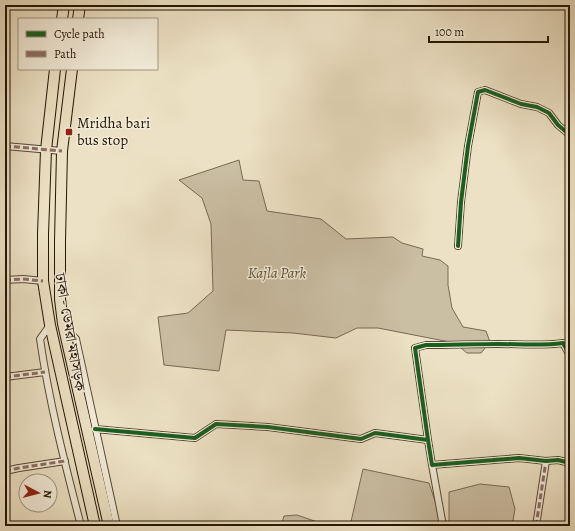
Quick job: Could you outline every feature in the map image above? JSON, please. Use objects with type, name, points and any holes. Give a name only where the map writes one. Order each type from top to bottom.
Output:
[{"type":"main road","points":[[62,18],[64,5]]},
{"type":"main road","points":[[78,18],[80,5]]},
{"type":"main road","name":"ঢাকা - ডেমরা মহাসড়ক","points":[[55,70],[46,145],[43,281],[50,326],[95,526]]},
{"type":"main road","name":"ঢাকা - ডেমরা মহাসড়ক","points":[[72,70],[62,151],[60,299],[63,324],[109,526]]},
{"type":"main road","points":[[46,145],[64,140]]},
{"type":"street","points":[[458,246],[461,202],[468,146],[478,92],[485,90],[521,104],[537,107],[549,113],[558,125],[570,135]]},
{"type":"street","points":[[5,146],[46,145],[62,151]]},
{"type":"street","points":[[5,280],[23,279],[43,281]]},
{"type":"street","points":[[63,324],[76,339],[118,526]]},
{"type":"street","points":[[50,326],[40,340],[45,372],[81,526]]},
{"type":"street","points":[[443,526],[428,440],[415,348],[426,345],[547,345],[563,343],[568,352],[570,352]]},
{"type":"street","points":[[5,377],[45,372]]},
{"type":"street","points":[[95,428],[195,438],[216,424],[268,427],[361,439],[375,433],[428,440]]},
{"type":"street","points":[[432,465],[519,458],[546,461],[558,460],[570,463]]},
{"type":"street","points":[[5,471],[65,461]]},
{"type":"street","points":[[536,526],[546,461]]},
{"type":"green space","name":"Kajla Park","points":[[239,160],[243,180],[259,181],[267,211],[321,219],[346,239],[393,237],[402,243],[423,249],[422,256],[440,260],[448,266],[448,285],[452,308],[463,327],[486,331],[490,342],[481,353],[467,353],[455,343],[378,328],[357,328],[336,338],[293,333],[226,330],[219,371],[164,365],[158,317],[188,313],[213,291],[211,224],[202,198],[179,180]]},
{"type":"green space","points":[[363,469],[429,483],[443,525],[449,525],[449,492],[480,484],[509,487],[515,509],[512,526],[350,526]]},
{"type":"green space","points":[[297,515],[329,526],[281,526],[284,516]]},
{"type":"marked path","points":[[5,146],[62,151]]},
{"type":"marked path","points":[[5,280],[23,279],[43,281]]},
{"type":"marked path","points":[[5,377],[45,372]]},
{"type":"marked path","points":[[5,471],[65,461]]},
{"type":"marked path","points":[[536,526],[546,461]]},
{"type":"cycle path","points":[[458,246],[461,202],[468,146],[478,92],[485,90],[521,104],[537,107],[549,113],[558,125],[570,135]]},
{"type":"cycle path","points":[[428,440],[415,348],[426,345],[539,345],[563,343],[568,352],[570,352]]},
{"type":"cycle path","points":[[95,429],[195,438],[216,424],[268,427],[361,439],[375,433],[428,440],[432,465],[519,458],[546,461],[558,460],[570,463]]},
{"type":"place","name":"Mridha bari bus stop","points":[[69,132]]}]
